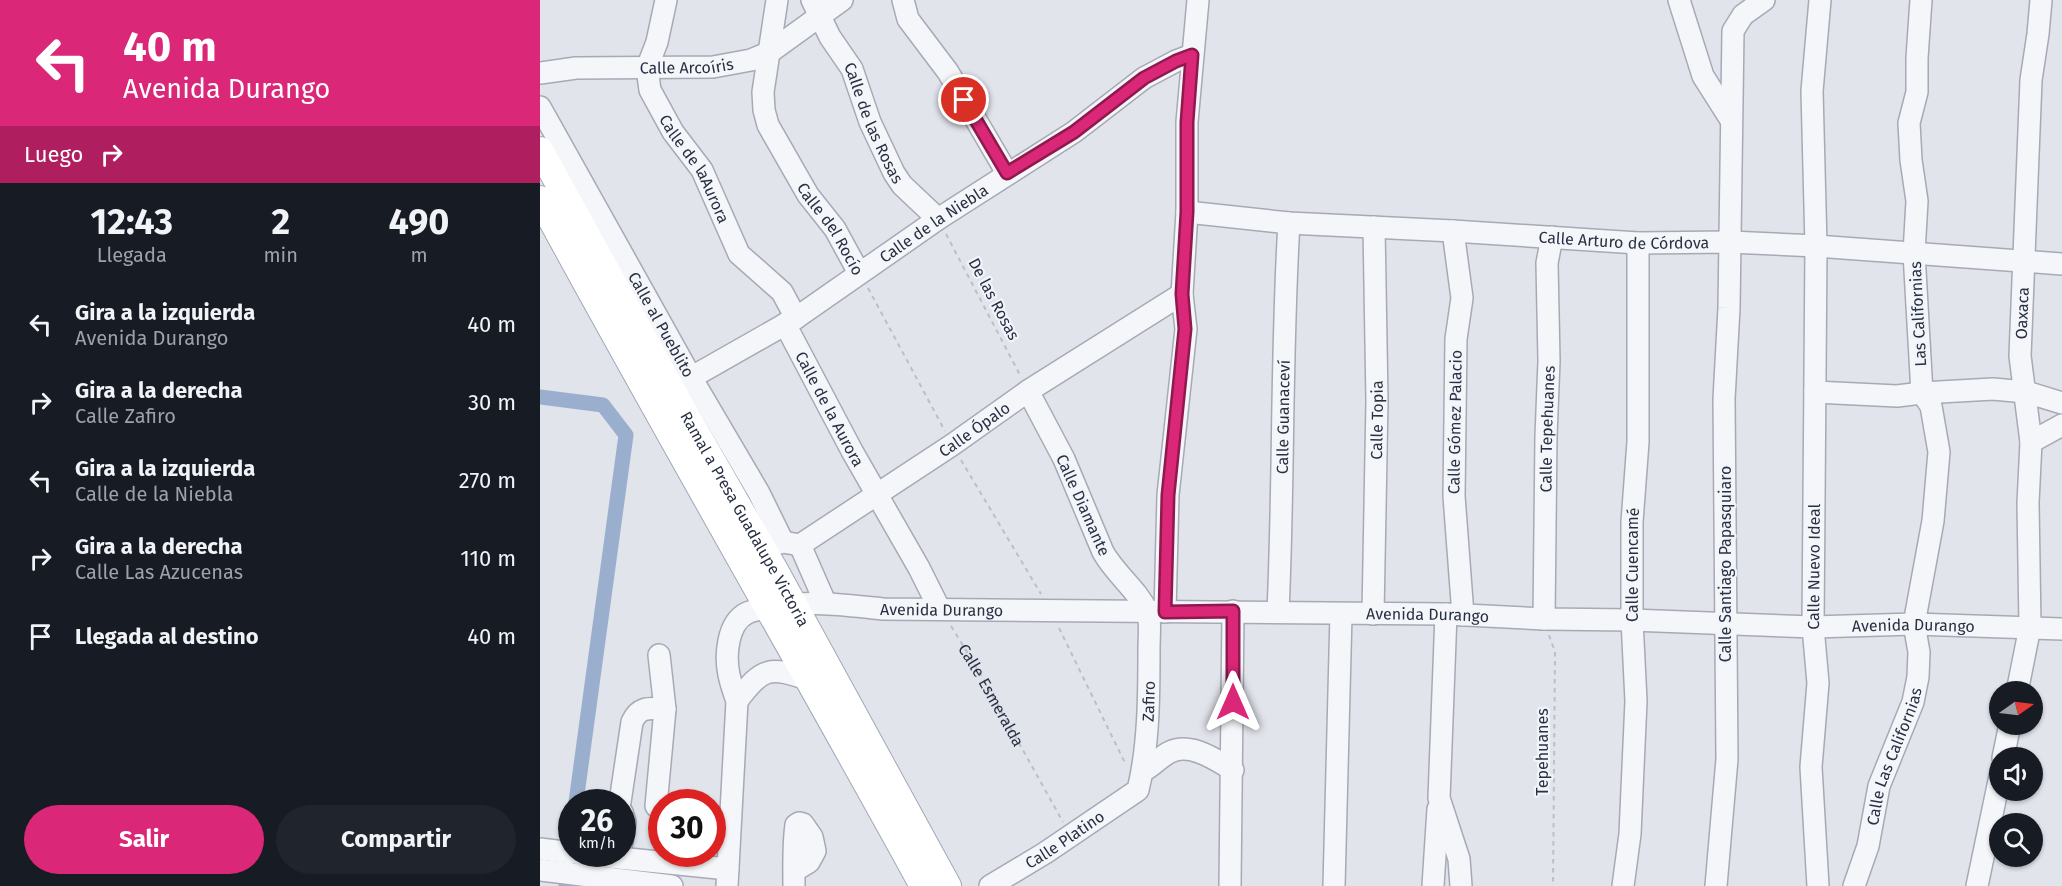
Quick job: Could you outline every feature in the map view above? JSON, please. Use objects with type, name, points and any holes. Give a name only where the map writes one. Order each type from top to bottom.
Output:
[{"type":"main road","name":"Ramal a Presa Guadalupe Victoria","points":[[540,150],[586,210],[672,390],[781,606],[948,886]]},
{"type":"main road","name":"Ramal a Presa Guadalupe Victoria","points":[[540,199],[782,545],[781,606],[810,680],[923,886]]},
{"type":"street","points":[[647,68],[659,34],[666,0]]},
{"type":"street","name":"Calle del Rocío","points":[[777,0],[763,92],[768,125],[808,195],[835,229],[859,273]]},
{"type":"street","name":"Calle Arcoíris","points":[[540,73],[576,68],[727,66],[752,60],[770,52],[816,9],[842,0]]},
{"type":"street","points":[[903,0],[908,19],[948,72],[1007,173]]},
{"type":"street","name":"Zafiro","points":[[1140,780],[1185,329],[1182,294],[1187,212],[1187,122],[1198,0]]},
{"type":"street","points":[[1680,0],[1703,76],[1731,120]]},
{"type":"street","points":[[1740,8],[1764,0]]},
{"type":"street","name":"Calle Nuevo Ideal","points":[[1818,886],[1811,767],[1818,683],[1813,627],[1816,246],[1812,91],[1820,0]]},
{"type":"street","name":"Las Californias","points":[[1914,624],[1933,521],[1939,452],[1931,406],[1922,393],[1914,253],[1917,201],[1909,123],[1917,92],[1921,0]]},
{"type":"street","name":"Oaxaca","points":[[2019,681],[2030,627],[2028,502],[2031,442],[2020,356],[2023,262],[2031,80],[2041,0]]},
{"type":"street","name":"Calle Santiago Papasquiaro","points":[[1716,886],[1727,759],[1724,399],[1730,242],[1733,31],[1740,8]]},
{"type":"street","name":"Calle de las Rosas","points":[[816,9],[852,69],[870,122],[894,173],[902,185],[938,219]]},
{"type":"street","name":"Calle de la Niebla","points":[[672,390],[791,321],[938,219],[1074,132],[1144,78],[1192,55]]},
{"type":"street","name":"Calle de laAurora","points":[[647,68],[650,90],[673,132],[702,170],[739,254],[782,291],[791,321]]},
{"type":"street","points":[[540,107],[586,210]]},
{"type":"street","name":"Calle Arturo de Córdova","points":[[1187,212],[1289,223],[1374,226],[1638,243],[1730,242],[1816,246],[2062,264]]},
{"type":"street","name":"Calle Guanaceví","points":[[1278,611],[1284,451],[1282,384],[1289,223]]},
{"type":"street","name":"Calle Topia","points":[[1373,614],[1377,401],[1374,226]]},
{"type":"street","name":"Calle Gómez Palacio","points":[[1433,886],[1454,614],[1456,339],[1462,298],[1453,231]]},
{"type":"street","name":"Calle Tepehuanes","points":[[1544,620],[1549,361],[1547,263],[1552,237]]},
{"type":"street","name":"Calle Cuencamé","points":[[1623,886],[1630,834],[1636,702],[1632,620],[1632,505],[1638,442],[1638,243]]},
{"type":"street","name":"Calle Ópalo","points":[[782,545],[877,493],[952,445],[1028,391],[1182,294]]},
{"type":"street","name":"Calle de la Aurora","points":[[791,321],[877,493]]},
{"type":"street","points":[[1815,392],[1897,396],[1993,389],[2026,392],[2062,403]]},
{"type":"street","name":"Calle Diamante","points":[[1028,391],[1064,459],[1110,565],[1136,594],[1157,612]]},
{"type":"street","points":[[2031,442],[2062,425]]},
{"type":"street","points":[[877,493],[939,608]]},
{"type":"street","points":[[782,545],[825,603]]},
{"type":"street","name":"Avenida Durango","points":[[737,701],[728,674],[731,632],[737,621],[752,610],[825,603],[883,609],[1278,611],[1341,614],[1454,614],[1544,620],[1632,620],[1813,627],[1914,624],[2062,629]]},
{"type":"street","points":[[1230,886],[1233,611]]},
{"type":"street","points":[[1334,886],[1341,614]]},
{"type":"street","name":"Calle Las Californias","points":[[1854,886],[1868,846],[1879,786],[1913,702],[1919,652],[1914,624]]},
{"type":"street","points":[[659,656],[665,708],[660,789]]},
{"type":"street","points":[[632,867],[727,877],[737,701],[760,674],[772,671],[786,672],[810,680]]},
{"type":"street","points":[[623,789],[632,722],[636,713],[644,708],[665,708]]},
{"type":"street","name":"Calle Platino","points":[[990,886],[1045,853],[1140,780],[1171,752],[1183,749],[1212,758],[1233,770]]},
{"type":"street","name":"Calle Gómez Palacio","points":[[1439,798],[1459,859],[1461,886]]},
{"type":"street","points":[[1977,886],[1995,801]]},
{"type":"street","points":[[540,849],[558,851]]},
{"type":"street","points":[[540,870],[584,867]]},
{"type":"street","points":[[619,867],[672,886]]},
{"type":"path","name":"De las Rosas","points":[[938,219],[1028,391]]},
{"type":"path","name":"Calle del Rocío","points":[[859,273],[952,445]]},
{"type":"path","name":"Calle Esmeralda","points":[[939,608],[981,675],[1070,834]]},
{"type":"path","name":"Tepehuanes","points":[[1544,620],[1555,652],[1553,886]]},
{"type":"waterway","points":[[540,397],[603,405],[626,435],[578,789]]},
{"type":"route","points":[[964,100],[1007,173],[1074,132],[1158,69],[1192,55],[1187,122],[1187,212],[1182,294],[1185,329],[1168,495],[1165,612],[1233,611],[1233,702]]}]
